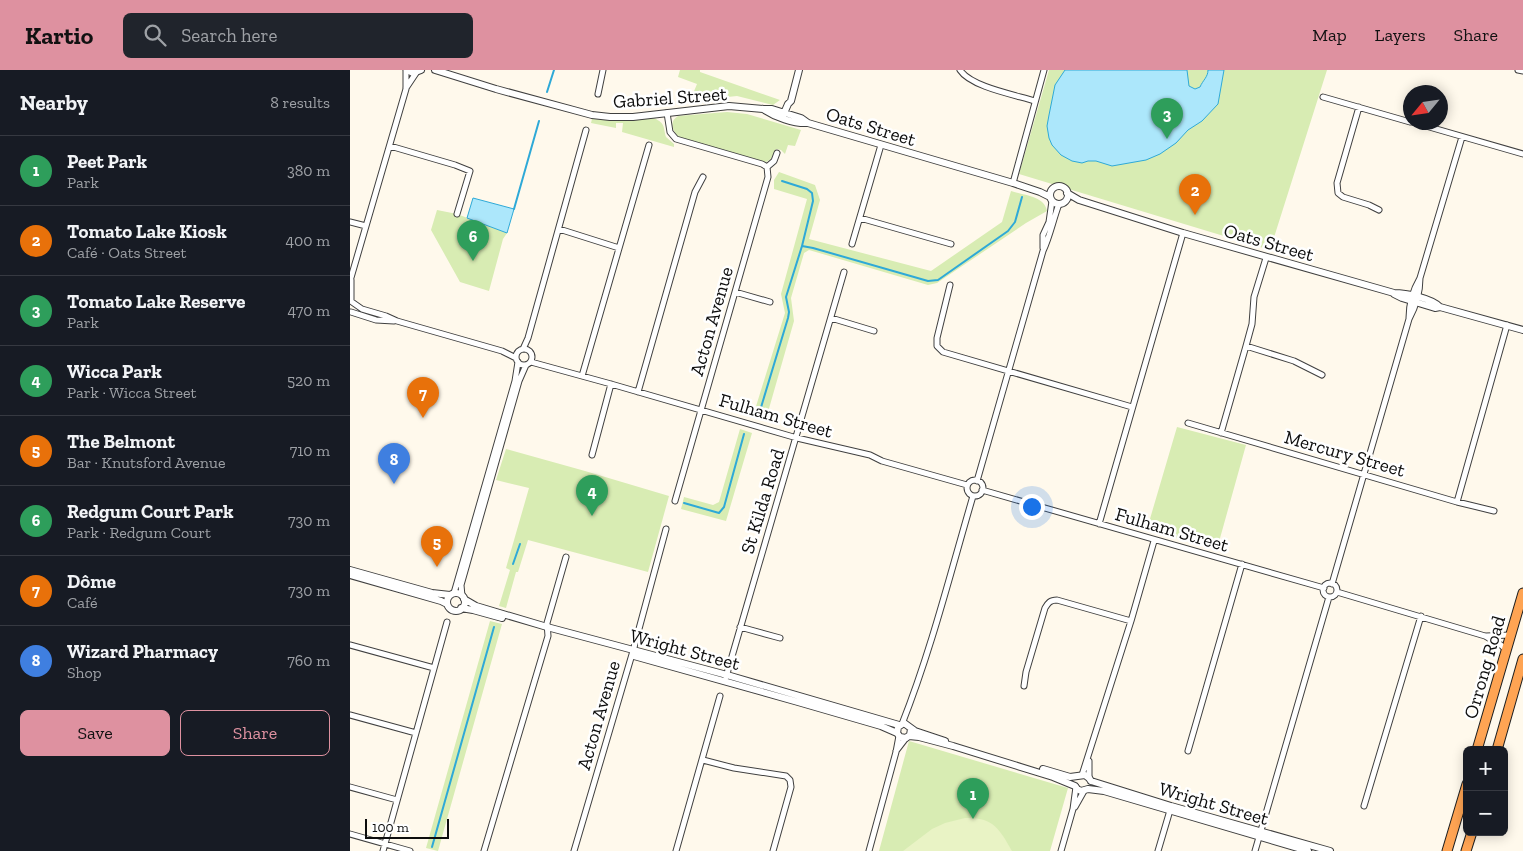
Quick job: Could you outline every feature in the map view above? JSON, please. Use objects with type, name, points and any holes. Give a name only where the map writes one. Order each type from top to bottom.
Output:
[{"type":"highway","name":"Orrong Road","points":[[1478,746],[1523,593]]},
{"type":"highway","name":"Orrong Road","points":[[1498,746],[1523,659]]},
{"type":"highway","points":[[1447,851],[1465,791]]},
{"type":"highway","points":[[1466,851],[1471,836]]},
{"type":"street","name":"Gabriel Street","points":[[407,70],[410,72],[435,70],[496,90],[592,115],[633,117],[729,106],[772,109],[786,116]]},
{"type":"street","points":[[351,313],[353,307],[350,280],[406,89],[407,70]]},
{"type":"street","points":[[598,94],[603,70]]},
{"type":"street","points":[[786,116],[792,105],[791,101],[799,70]]},
{"type":"street","points":[[960,70],[970,80],[980,85],[1035,101]]},
{"type":"street","points":[[1013,183],[1044,70]]},
{"type":"street","points":[[1518,70],[1523,71]]},
{"type":"street","points":[[406,89],[419,71]]},
{"type":"street","points":[[1324,97],[1403,120]]},
{"type":"street","points":[[1358,108],[1337,183],[1338,194],[1379,210]]},
{"type":"street","points":[[667,113],[670,132],[676,138],[767,167],[774,161],[778,153]]},
{"type":"street","name":"Oats Street","points":[[786,116],[801,118],[808,123],[1013,183],[1040,192],[1056,201],[1079,200]]},
{"type":"street","points":[[448,604],[447,599],[452,594],[515,381],[517,360],[528,338],[586,130]]},
{"type":"street","points":[[1438,130],[1523,154]]},
{"type":"street","points":[[1332,584],[1409,320],[1415,286],[1420,278],[1462,137]]},
{"type":"street","points":[[582,376],[649,145]]},
{"type":"street","points":[[852,244],[881,145]]},
{"type":"street","points":[[390,146],[456,165],[470,171],[457,214]]},
{"type":"street","name":"Acton Avenue","points":[[674,501],[768,177],[767,167]]},
{"type":"street","points":[[638,392],[695,192],[703,177]]},
{"type":"street","name":"Oats Street","points":[[1013,183],[1038,188],[1052,188]]},
{"type":"street","points":[[977,481],[1043,251],[1049,237],[1056,201],[1050,192],[1052,188],[1060,186],[1065,188],[1067,197],[1056,201]]},
{"type":"street","name":"Oats Street","points":[[1067,192],[1079,200],[1183,233],[1394,293],[1402,298],[1414,299],[1435,308],[1440,307],[1523,330]]},
{"type":"street","points":[[860,218],[951,244]]},
{"type":"street","points":[[350,222],[366,226]]},
{"type":"street","points":[[559,230],[619,248]]},
{"type":"street","points":[[1099,524],[1183,233]]},
{"type":"street","points":[[1221,433],[1252,324],[1254,297],[1266,258]]},
{"type":"street","name":"St Kilda Road","points":[[726,679],[844,272]]},
{"type":"street","points":[[950,285],[937,338],[937,346],[943,352],[1132,407]]},
{"type":"street","points":[[735,292],[770,302]]},
{"type":"street","name":"Fulham Street","points":[[351,301],[362,309],[502,351],[517,360],[548,366],[797,438],[870,455],[882,461],[967,485]]},
{"type":"street","name":"Fulham Street","points":[[351,313],[376,320],[397,321]]},
{"type":"street","points":[[831,318],[874,331]]},
{"type":"street","points":[[1456,502],[1507,325]]},
{"type":"street","points":[[461,608],[464,604],[461,585],[478,524],[518,381],[530,361],[528,338]]},
{"type":"street","points":[[1246,346],[1294,361],[1322,375]]},
{"type":"street","name":"Fulham Street","points":[[502,351],[529,350]]},
{"type":"street","points":[[592,455],[611,384]]},
{"type":"street","name":"Mercury Street","points":[[1188,423],[1456,502],[1494,511]]},
{"type":"street","points":[[973,496],[969,494],[967,485],[973,480],[977,481]]},
{"type":"street","points":[[973,496],[980,494],[982,490],[980,483],[977,481]]},
{"type":"street","name":"Fulham Street","points":[[982,490],[1324,588]]},
{"type":"street","points":[[869,851],[896,752],[904,731],[908,712],[973,496]]},
{"type":"street","name":"Acton Avenue","points":[[574,851],[666,529]]},
{"type":"street","points":[[1073,809],[1090,785],[1085,777],[1089,756],[1154,540]]},
{"type":"street","points":[[485,850],[545,645],[548,621],[566,557]]},
{"type":"street","points":[[1188,751],[1242,564]]},
{"type":"street","name":"Wright Street","points":[[350,570],[432,593],[452,594],[463,597],[476,606],[548,629]]},
{"type":"street","name":"Wright Street","points":[[350,575],[440,601],[448,604],[453,610],[461,608],[473,610],[548,629],[726,679],[881,726],[926,735],[1066,776],[1085,777],[1170,809]]},
{"type":"street","points":[[1329,597],[1325,594],[1324,588],[1327,584],[1332,584],[1337,588],[1337,592]]},
{"type":"street","points":[[1329,597],[1337,592]]},
{"type":"street","points":[[1337,592],[1485,636],[1506,650]]},
{"type":"street","points":[[1254,851],[1329,597]]},
{"type":"street","points":[[1024,686],[1026,672],[1045,608],[1052,600],[1131,621]]},
{"type":"street","points":[[1364,806],[1421,616]]},
{"type":"street","points":[[383,851],[447,622]]},
{"type":"street","points":[[740,627],[780,638]]},
{"type":"street","points":[[1485,636],[1510,635]]},
{"type":"street","points":[[350,645],[434,668]]},
{"type":"street","points":[[676,851],[720,696]]},
{"type":"street","points":[[350,716],[416,733]]},
{"type":"street","name":"Wright Street","points":[[904,731],[1052,777],[1075,786],[1079,790],[1112,793],[1259,834],[1330,851]]},
{"type":"street","points":[[703,760],[734,768],[786,776],[790,780],[790,787],[772,851]]},
{"type":"street","points":[[1061,851],[1073,809],[1074,782],[1085,777]]},
{"type":"street","points":[[350,787],[397,800]]},
{"type":"street","points":[[1158,851],[1170,809]]},
{"type":"street","points":[[350,834],[410,851]]},
{"type":"street","name":"Wright Street","points":[[1259,834],[1308,851]]},
{"type":"street","points":[[1471,851],[1472,836]]},
{"type":"green space","points":[[680,70],[700,70],[700,72],[780,100],[773,105],[737,96],[690,101],[697,84],[678,77]]},
{"type":"green space","points":[[1049,70],[1327,70],[1270,250],[1019,174]]},
{"type":"green space","points":[[727,112],[747,114],[801,130],[795,146],[788,145],[785,154],[781,150],[776,149],[771,159],[766,162],[680,138],[675,133],[672,124],[678,116]]},
{"type":"green space","points":[[654,118],[662,124],[666,137],[674,144],[674,147],[622,132],[623,123],[616,123],[616,128],[591,123],[592,119],[624,121]]},
{"type":"green space","points":[[779,172],[815,185],[820,200],[809,239],[931,271],[1002,222],[1011,191],[1038,199],[1047,211],[937,283],[928,285],[809,250],[804,253],[791,298],[794,321],[768,412],[761,419],[753,416],[785,313],[781,294],[807,199],[774,189],[774,180]]},
{"type":"green space","points":[[437,210],[457,214],[507,233],[503,239],[489,291],[460,282],[431,230]]},
{"type":"green space","points":[[1177,427],[1246,445],[1217,549],[1147,529]]},
{"type":"green space","points":[[740,429],[752,433],[726,521],[681,509],[684,497],[713,505],[719,502]]},
{"type":"green space","points":[[506,449],[669,496],[648,572],[528,540],[518,572],[516,572],[506,608],[499,606],[510,570],[506,568],[529,488],[496,480]]},
{"type":"green space","points":[[490,621],[502,624],[438,851],[426,848]]},
{"type":"green space","points":[[909,741],[1068,788],[1050,851],[879,851]]},
{"type":"green space","points":[[965,818],[975,818],[989,822],[999,830],[1012,851],[903,851],[932,829],[945,823]]},
{"type":"water","points":[[1065,70],[1187,70],[1189,86],[1195,89],[1200,87],[1208,70],[1224,70],[1218,104],[1202,121],[1188,130],[1176,143],[1160,154],[1146,160],[1112,166],[1096,161],[1082,163],[1072,161],[1061,155],[1052,145],[1047,126],[1055,85]]},
{"type":"water","points":[[473,198],[514,209],[507,233],[467,218]]},
{"type":"waterway","points":[[547,92],[554,70]]},
{"type":"waterway","points":[[514,209],[539,121]]},
{"type":"waterway","points":[[759,414],[788,318],[789,312],[786,297],[802,246],[813,201],[812,193],[807,189],[782,181]]},
{"type":"waterway","points":[[802,246],[928,281],[938,280],[1008,231],[1015,222],[1022,197]]},
{"type":"waterway","points":[[684,503],[719,513],[724,507],[744,434]]},
{"type":"waterway","points":[[513,564],[520,544]]},
{"type":"waterway","points":[[432,847],[494,627]]},
{"type":"place","name":"Tomato Lake Reserve","points":[[1167,139]]},
{"type":"place","name":"Tomato Lake Kiosk","points":[[1195,215]]},
{"type":"place","name":"Redgum Court Park","points":[[473,261]]},
{"type":"place","name":"Dôme","points":[[423,418]]},
{"type":"place","name":"Wizard Pharmacy","points":[[394,484]]},
{"type":"place","name":"Wicca Park","points":[[592,516]]},
{"type":"place","name":"The Belmont","points":[[437,567]]},
{"type":"place","name":"Peet Park","points":[[973,819]]}]
